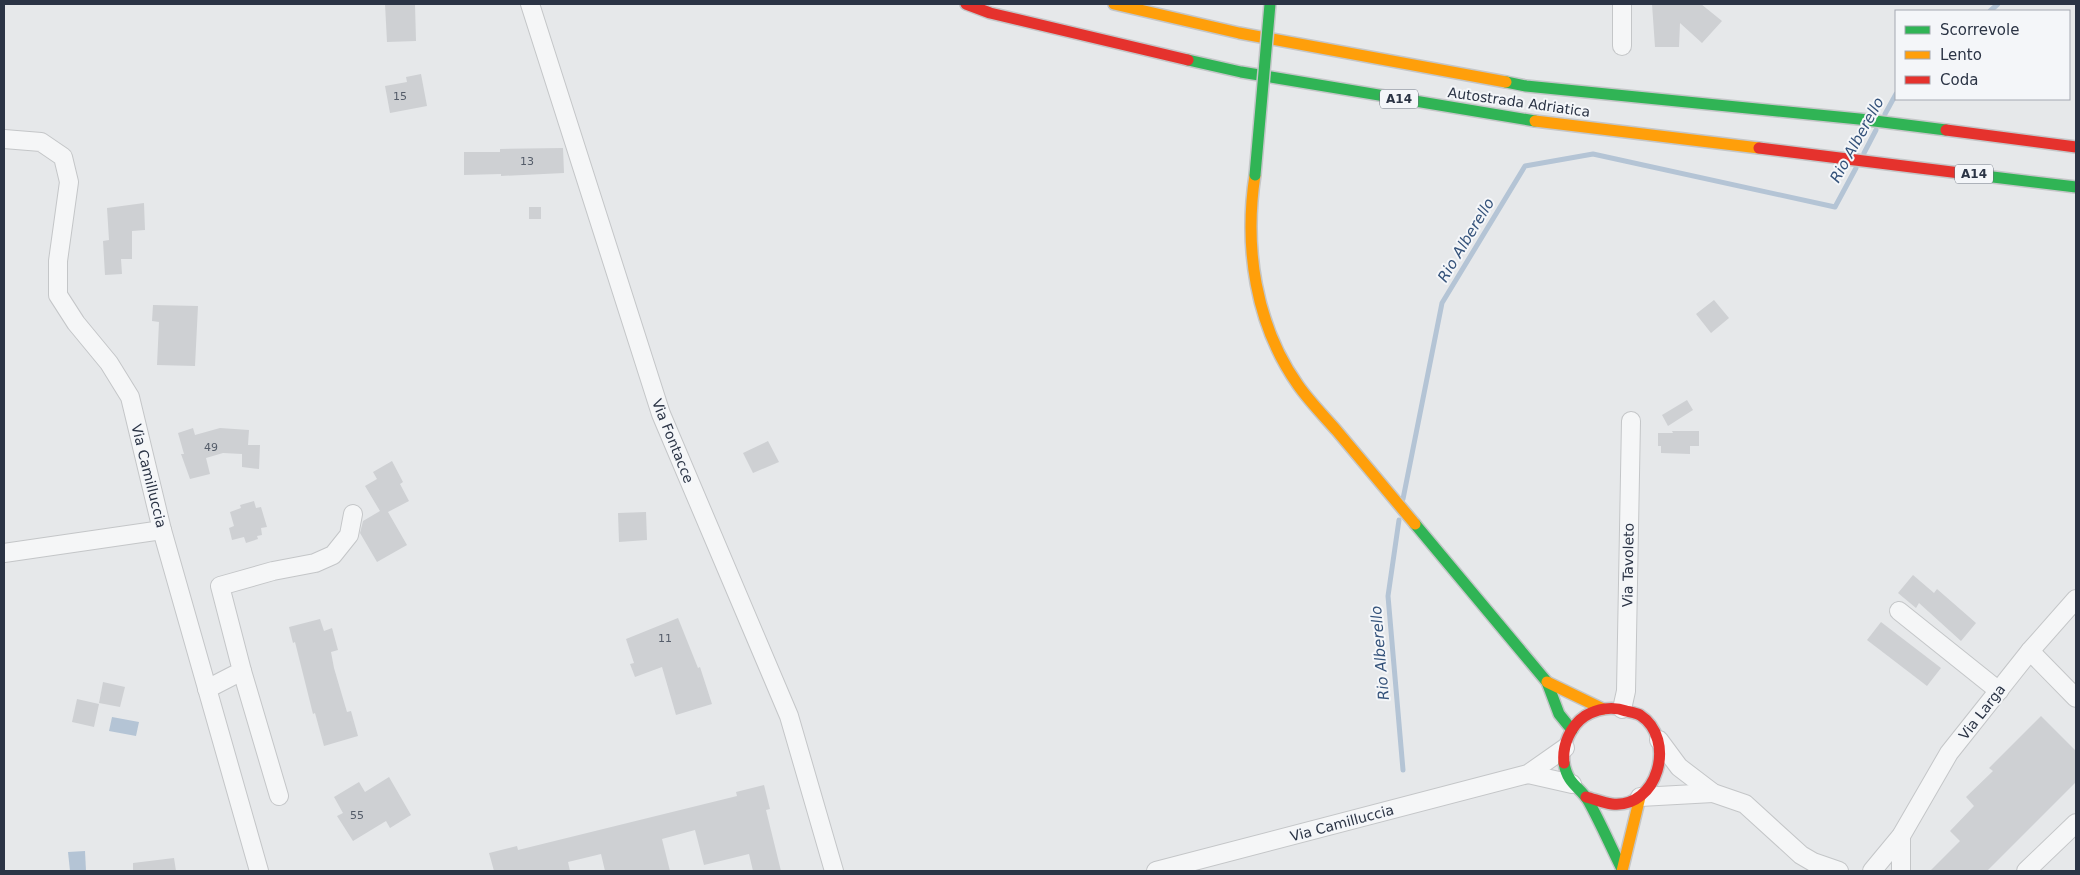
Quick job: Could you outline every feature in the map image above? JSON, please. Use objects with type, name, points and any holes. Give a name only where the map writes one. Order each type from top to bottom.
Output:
[{"type":"main road","name":"Autostrada Adriatica","points":[[966,4],[990,13],[1241,72],[1505,117],[2076,186]]},
{"type":"main road","name":"Autostrada Adriatica","points":[[1114,4],[1239,34],[1526,86],[1859,119],[2076,147]]},
{"type":"main road","points":[[1270,4],[1250,221],[1253,268],[1259,297],[1274,342],[1298,385],[1547,682],[1559,714],[1572,730]]},
{"type":"main road","points":[[1547,682],[1603,709]]},
{"type":"main road","points":[[1603,709],[1622,709],[1638,715],[1650,726],[1659,740],[1662,757],[1658,774],[1651,787],[1640,797],[1627,803],[1613,805],[1599,803],[1586,797],[1572,784],[1565,767],[1565,748],[1572,730],[1580,720],[1591,713],[1603,709]]},
{"type":"main road","points":[[1586,797],[1622,870]]},
{"type":"main road","points":[[1622,870],[1640,797]]},
{"type":"street","name":"Via Fontacce","points":[[530,4],[660,414],[789,716],[834,871]]},
{"type":"street","points":[[1622,4],[1622,46]]},
{"type":"street","name":"Via Camilluccia","points":[[4,139],[41,142],[63,157],[69,182],[58,261],[58,295],[76,323],[109,363],[130,397],[162,530],[259,871]]},
{"type":"street","name":"Via Tavoleto","points":[[1622,709],[1626,691],[1631,421]]},
{"type":"street","points":[[279,796],[242,671],[220,586],[273,571],[315,563],[333,555],[349,535],[353,514]]},
{"type":"street","points":[[4,553],[162,530]]},
{"type":"street","name":"Via Larga","points":[[1872,871],[1901,836],[1949,753],[2030,651],[2076,599]]},
{"type":"street","points":[[1899,611],[1999,691]]},
{"type":"street","points":[[2030,651],[2076,698]]},
{"type":"street","points":[[207,689],[242,671]]},
{"type":"street","points":[[1659,740],[1679,767],[1713,792],[1744,804],[1801,855],[1813,862],[1839,871]]},
{"type":"street","name":"Via Camilluccia","points":[[1156,871],[1528,774],[1565,748]]},
{"type":"street","name":"Via Camilluccia","points":[[1528,774],[1572,784]]},
{"type":"street","points":[[1640,797],[1713,792]]},
{"type":"street","points":[[2026,871],[2076,823]]},
{"type":"street","points":[[1901,836],[1901,871]]},
{"type":"street","points":[[1801,855],[1809,871]]},
{"type":"water","points":[[112,717],[139,722],[136,736],[109,731]]},
{"type":"water","points":[[85,851],[86,871],[70,871],[68,852]]},
{"type":"building","points":[[385,4],[415,4],[416,41],[387,42]]},
{"type":"building","points":[[1652,4],[1701,4],[1722,21],[1702,43],[1680,23],[1679,47],[1655,47]]},
{"type":"building","points":[[421,74],[427,106],[390,113],[385,86],[407,82],[406,77]]},
{"type":"building","points":[[563,148],[564,173],[501,176],[501,174],[464,175],[464,152],[500,152],[500,149]]},
{"type":"building","points":[[144,203],[145,230],[132,231],[132,259],[121,259],[122,274],[105,275],[103,241],[109,240],[107,208]]},
{"type":"building","points":[[529,207],[541,207],[541,219],[529,219]]},
{"type":"building","points":[[1714,300],[1729,318],[1711,333],[1696,314]]},
{"type":"building","points":[[153,305],[198,306],[195,366],[157,365],[159,322],[152,321]]},
{"type":"building","points":[[1687,400],[1693,410],[1668,426],[1662,415]]},
{"type":"building","points":[[193,428],[195,435],[220,428],[249,430],[248,445],[260,445],[259,469],[242,467],[242,454],[223,453],[206,458],[210,474],[190,479],[181,454],[184,454],[178,433]]},
{"type":"building","points":[[1672,431],[1699,431],[1699,446],[1690,446],[1690,454],[1661,453],[1661,446],[1658,446],[1658,433],[1673,433]]},
{"type":"building","points":[[768,441],[779,462],[753,473],[743,453]]},
{"type":"building","points":[[392,461],[403,482],[400,484],[409,501],[388,512],[407,545],[377,562],[360,533],[363,521],[380,511],[365,486],[377,479],[373,472]]},
{"type":"building","points":[[254,501],[256,508],[261,507],[267,527],[261,528],[262,535],[257,536],[258,539],[246,543],[244,537],[232,540],[229,528],[234,526],[230,512],[241,508],[240,505]]},
{"type":"building","points":[[646,512],[647,540],[619,542],[618,513]]},
{"type":"building","points":[[1913,575],[1934,593],[1937,589],[1976,623],[1961,641],[1919,603],[1916,608],[1898,593]]},
{"type":"building","points":[[678,618],[698,668],[700,667],[712,704],[676,715],[662,667],[635,677],[630,664],[634,663],[626,639]]},
{"type":"building","points":[[320,619],[324,631],[332,628],[338,650],[331,652],[334,668],[347,712],[351,711],[358,736],[324,746],[315,713],[313,714],[295,642],[293,643],[289,627]]},
{"type":"building","points":[[1881,622],[1941,668],[1927,686],[1867,640]]},
{"type":"building","points":[[103,682],[125,687],[120,707],[99,703]]},
{"type":"building","points":[[77,699],[99,704],[94,727],[72,722]]},
{"type":"building","points":[[2041,716],[2076,751],[2076,782],[1987,871],[1930,871],[1960,841],[1950,831],[1974,806],[1966,797],[1993,771],[1989,768]]},
{"type":"building","points":[[389,777],[411,815],[390,828],[386,821],[353,841],[337,816],[343,813],[334,797],[359,782],[365,792]]},
{"type":"building","points":[[764,785],[770,809],[766,810],[781,871],[753,871],[749,854],[704,865],[695,830],[662,839],[670,871],[605,871],[601,854],[568,862],[570,871],[494,871],[489,853],[517,846],[518,850],[737,796],[736,792]]},
{"type":"building","points":[[174,858],[176,871],[133,871],[133,863]]},
{"type":"waterway","name":"Rio Alberello","points":[[1991,10],[1998,4]]},
{"type":"waterway","name":"Rio Alberello","points":[[1885,114],[1895,96]]},
{"type":"waterway","name":"Rio Alberello","points":[[1864,153],[1876,130]]},
{"type":"waterway","name":"Rio Alberello","points":[[1403,499],[1442,303],[1525,166],[1593,154],[1835,207],[1856,168]]},
{"type":"waterway","name":"Rio Alberello","points":[[1399,520],[1388,596],[1403,770]]},
{"type":"traffic: fast","points":[[1255,175],[1270,4]]},
{"type":"traffic: fast","points":[[1188,60],[1241,72],[1535,121]]},
{"type":"traffic: fast","points":[[1506,82],[1526,86],[1859,119],[1946,130]]},
{"type":"traffic: fast","points":[[1968,174],[2076,187]]},
{"type":"traffic: fast","points":[[1415,524],[1547,682],[1559,714],[1572,730]]},
{"type":"traffic: fast","points":[[1564,763],[1568,777],[1589,802],[1622,869]]},
{"type":"traffic: slow","points":[[1114,4],[1239,33],[1506,82]]},
{"type":"traffic: slow","points":[[1535,121],[1759,148]]},
{"type":"traffic: slow","points":[[1255,175],[1251,230],[1256,284],[1272,337],[1283,361],[1302,391],[1415,524]]},
{"type":"traffic: slow","points":[[1547,682],[1603,709]]},
{"type":"traffic: slow","points":[[1622,871],[1640,797]]},
{"type":"traffic: jam","points":[[966,4],[990,13],[1188,60]]},
{"type":"traffic: jam","points":[[1946,130],[2076,147]]},
{"type":"traffic: jam","points":[[1759,148],[1968,174]]},
{"type":"traffic: jam","points":[[1564,763],[1564,750],[1568,737],[1575,725],[1585,716],[1605,709],[1621,709],[1640,715],[1651,726],[1658,740],[1660,755],[1657,770],[1651,784],[1641,796],[1628,803],[1612,804],[1586,797]]}]
